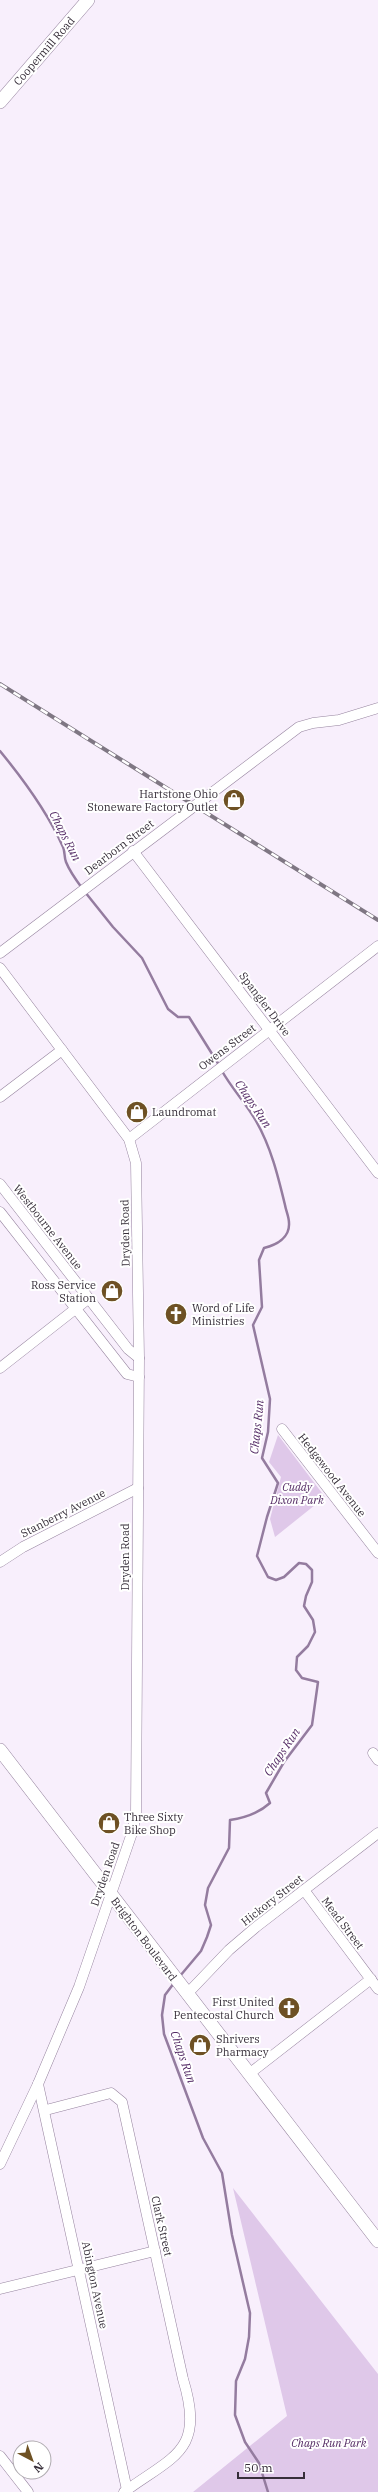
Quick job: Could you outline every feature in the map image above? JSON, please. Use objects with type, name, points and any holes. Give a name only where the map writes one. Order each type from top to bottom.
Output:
[{"type":"street","name":"Coopermill Road","points":[[0,102],[88,0]]},
{"type":"street","name":"Dearborn Street","points":[[0,953],[76,893],[181,818],[299,727],[313,723],[339,720],[378,708]]},
{"type":"street","name":"Spangler Drive","points":[[133,851],[378,1173]]},
{"type":"street","name":"Owens Street","points":[[129,1139],[270,1030],[376,951]]},
{"type":"street","name":"Dryden Road","points":[[0,968],[129,1139],[136,1163],[139,1358],[136,1815],[132,1833],[79,1987],[38,2084],[0,2164]]},
{"type":"street","points":[[0,1097],[62,1050]]},
{"type":"street","name":"Westbourne Avenue","points":[[0,1184],[128,1349],[139,1358]]},
{"type":"street","points":[[0,1212],[127,1374],[139,1377]]},
{"type":"street","points":[[0,1368],[88,1298]]},
{"type":"street","name":"Hedgewood Avenue","points":[[282,1429],[378,1553]]},
{"type":"street","name":"Stanberry Avenue","points":[[0,1562],[23,1547],[138,1488]]},
{"type":"street","name":"Brighton Boulevard","points":[[0,1750],[168,1971],[378,2241]]},
{"type":"street","name":"Hickory Street","points":[[184,1991],[230,1950],[304,1890],[378,1834]]},
{"type":"street","name":"Mead Street","points":[[304,1890],[378,1988]]},
{"type":"street","points":[[249,2074],[371,1979]]},
{"type":"street","name":"Abington Avenue","points":[[38,2084],[46,2110],[126,2491]]},
{"type":"street","name":"Clark Street","points":[[46,2110],[110,2093],[122,2102],[191,2407],[192,2420],[182,2447],[170,2461],[126,2491]]},
{"type":"street","points":[[0,2290],[155,2251]]},
{"type":"street","points":[[0,2456],[28,2492]]},
{"type":"green space","name":"Cuddy Dixon Park","points":[[278,1435],[325,1497],[275,1537],[270,1519],[281,1477],[269,1462]]},
{"type":"green space","name":"Chaps Run Park","points":[[233,2188],[378,2374],[378,2492],[193,2492],[287,2416]]},
{"type":"waterway","name":"Chaps Run","points":[[0,751],[43,809],[63,847],[65,860],[73,876],[82,888]]},
{"type":"waterway","name":"Chaps Run","points":[[85,892],[113,927],[142,958],[168,1009],[178,1017],[189,1017],[219,1065]]},
{"type":"waterway","name":"Chaps Run","points":[[180,1976],[201,1951],[211,1925],[205,1905],[208,1888],[229,1848],[230,1820],[241,1818],[261,1810],[270,1803],[266,1793],[284,1762],[312,1725],[318,1682],[302,1678],[296,1670],[297,1657],[308,1646],[315,1632],[313,1620],[304,1606],[306,1596],[312,1582],[312,1570],[306,1564],[299,1563],[284,1577],[276,1580],[268,1577],[257,1556],[278,1483],[262,1458],[268,1432],[270,1399],[253,1325],[262,1307],[259,1260],[264,1248],[277,1243],[285,1237],[289,1228],[289,1218],[277,1173],[266,1141],[252,1114],[222,1071]]},
{"type":"waterway","name":"Chaps Run","points":[[174,1983],[165,1995],[162,2015],[164,2034],[203,2138],[222,2173],[232,2235],[250,2313],[249,2337],[245,2359],[236,2381],[235,2415],[245,2442],[259,2463],[268,2492]]},
{"type":"railway","points":[[0,684],[378,920]]},
{"type":"place","name":"Hartstone Ohio Stoneware Factory Outlet","points":[[234,800]]},
{"type":"place","name":"Laundromat","points":[[137,1112]]},
{"type":"place","name":"Ross Service Station","points":[[112,1291]]},
{"type":"place","name":"Word of Life Ministries","points":[[176,1314]]},
{"type":"place","name":"Three Sixty Bike Shop","points":[[109,1823]]},
{"type":"place","name":"First United Pentecostal Church","points":[[289,2008]]},
{"type":"place","name":"Shrivers Pharmacy","points":[[200,2045]]}]
